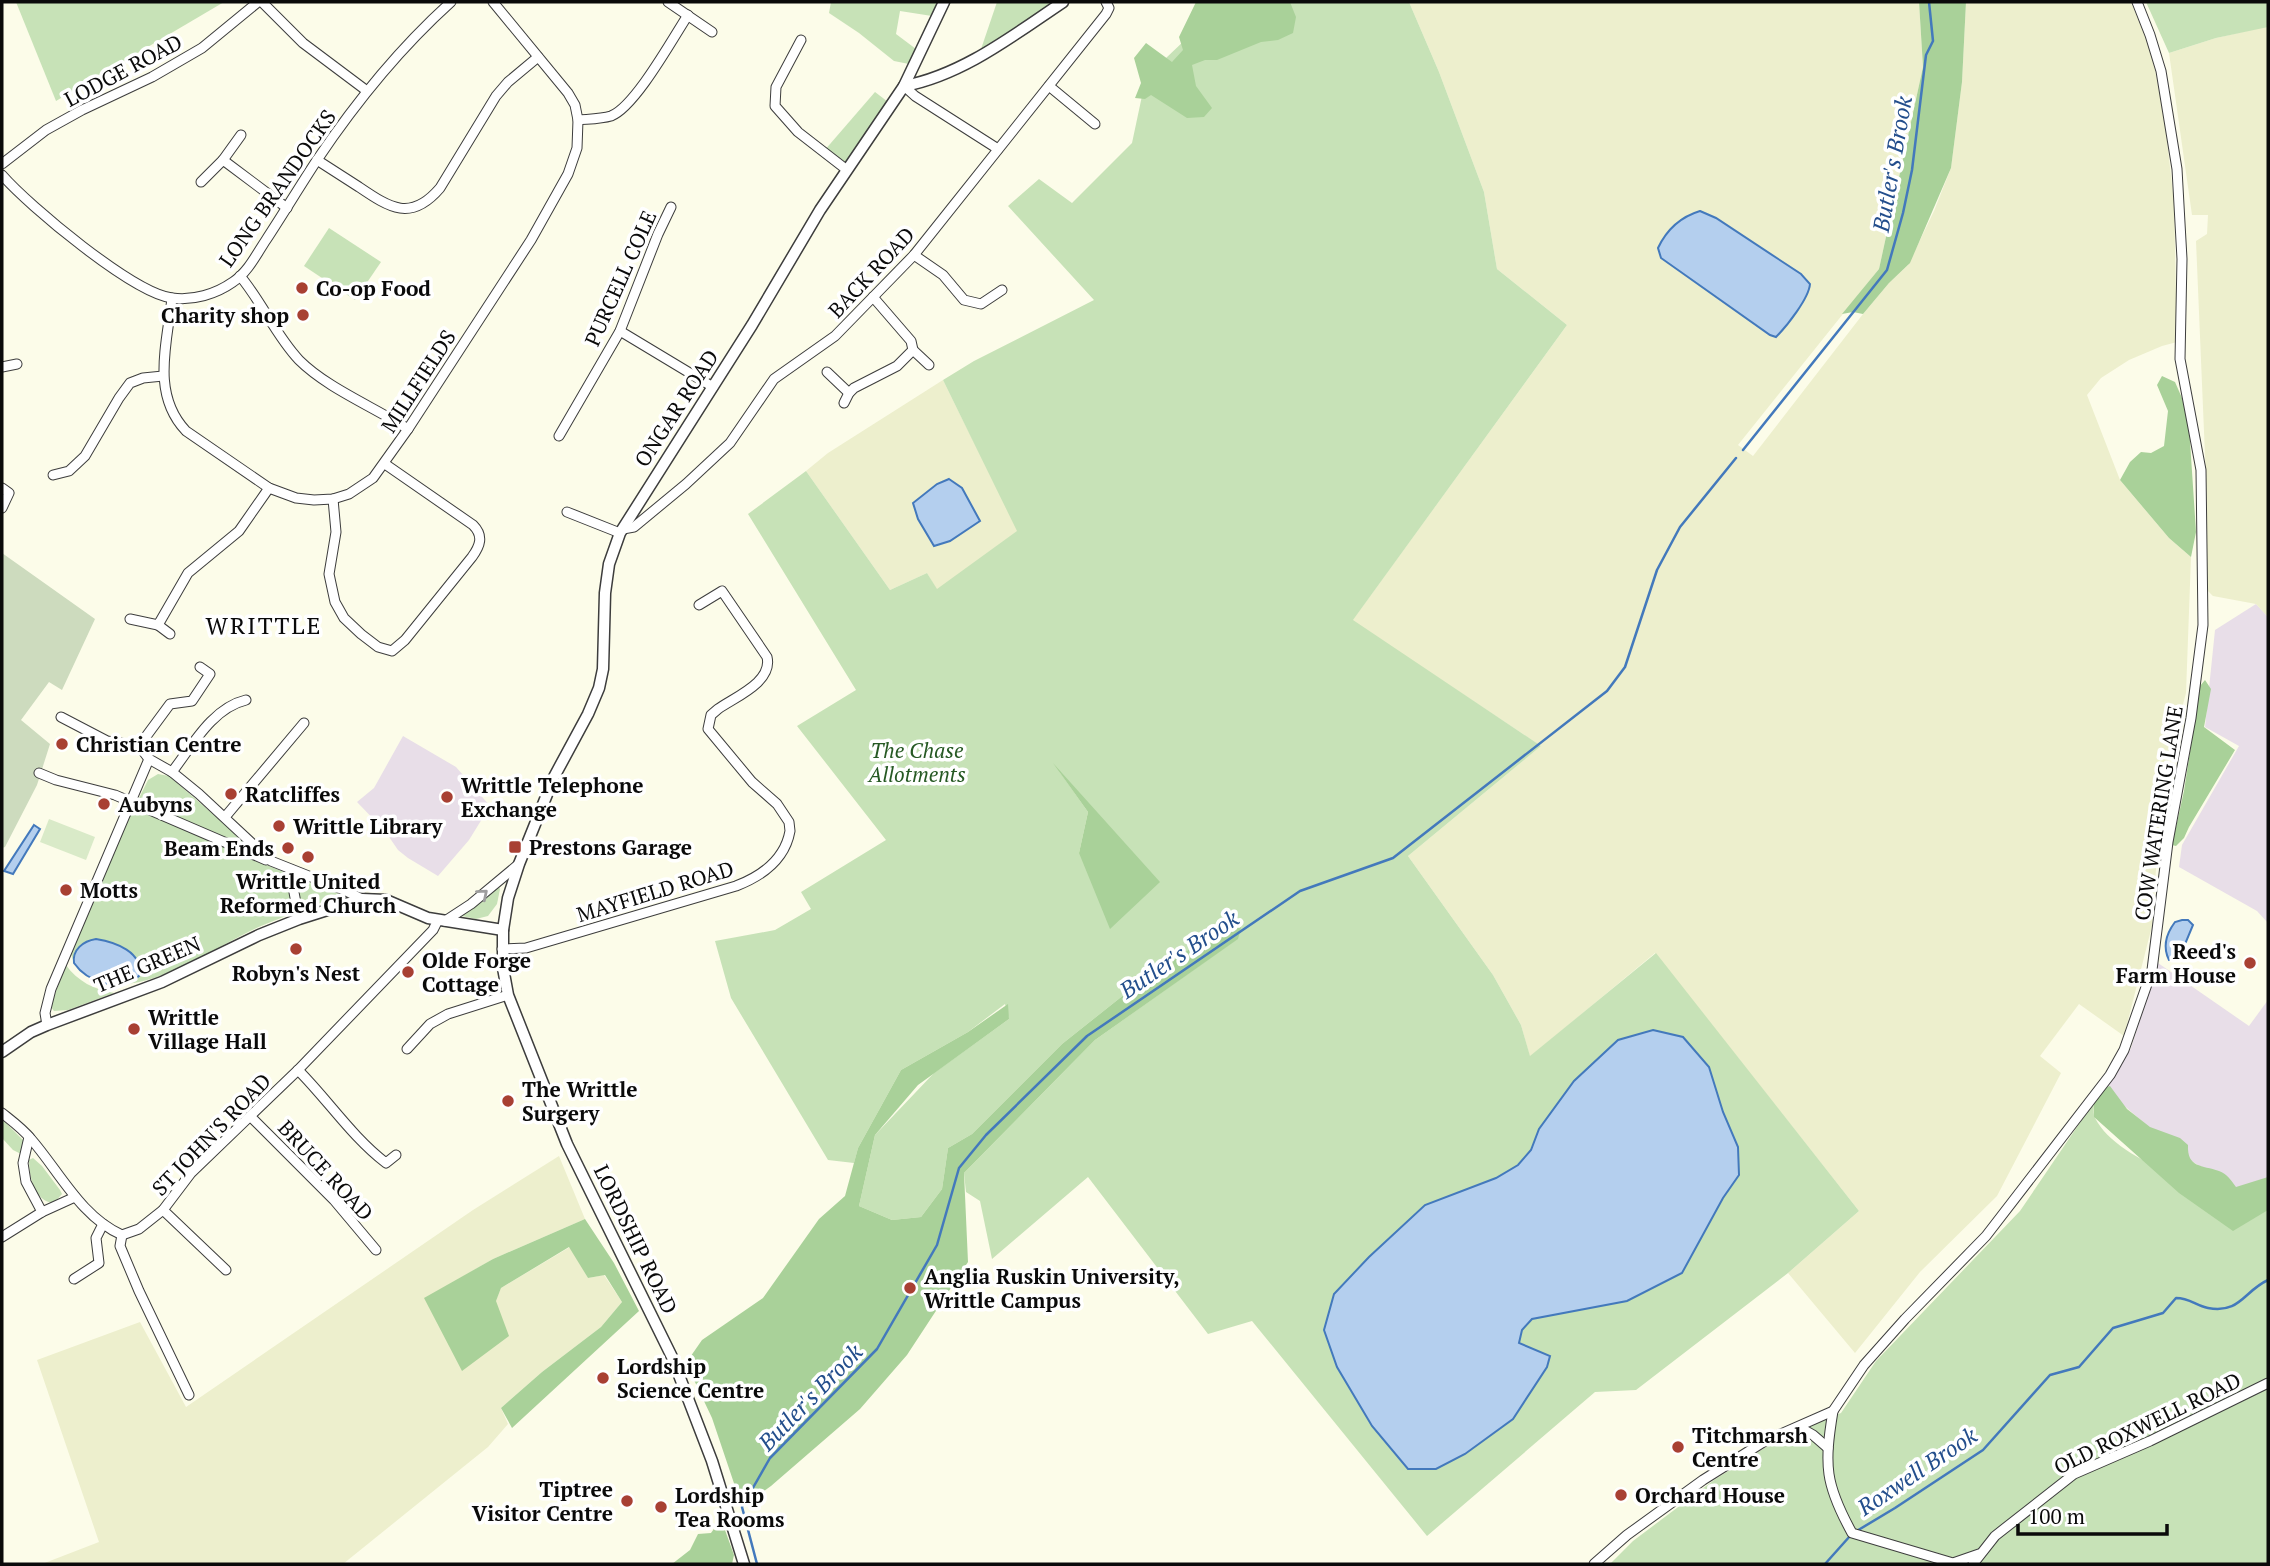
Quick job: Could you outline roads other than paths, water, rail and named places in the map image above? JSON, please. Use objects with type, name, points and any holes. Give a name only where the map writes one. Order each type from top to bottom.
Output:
[{"type":"street","points":[[260,2],[303,43],[367,91]]},
{"type":"street","name":"LODGE ROAD","points":[[2,164],[46,131],[82,110],[152,77],[201,48],[260,2]]},
{"type":"street","name":"LONG BRANDOCKS","points":[[2,175],[28,202],[132,282],[156,294],[172,298],[210,294],[240,276],[317,160],[367,91],[409,43],[451,2]]},
{"type":"street","name":"MILLFIELDS","points":[[172,298],[163,376],[165,394],[177,421],[200,441],[269,488],[296,498],[333,499],[349,494],[373,478],[385,464],[531,240],[568,174],[577,148],[578,120],[575,105],[493,2]]},
{"type":"street","points":[[668,2],[712,32]]},
{"type":"street","name":"ONGAR ROAD","points":[[503,930],[508,898],[519,864],[554,777],[588,715],[599,688],[603,669],[606,584],[611,555],[621,531],[820,211],[904,86],[944,2]]},
{"type":"street","points":[[904,86],[935,78],[949,71],[1063,2]]},
{"type":"street","name":"BACK ROAD","points":[[621,531],[634,527],[701,472],[741,431],[769,385],[835,336],[914,255],[1106,14],[1109,8],[1106,2]]},
{"type":"street","name":"COW WATERING LANE","points":[[1833,1411],[1864,1365],[1986,1236],[2110,1074],[2124,1050],[2152,970],[2168,842],[2192,718],[2202,646],[2203,527],[2201,470],[2180,359],[2182,259],[2177,169],[2161,71],[2137,2]]},
{"type":"street","points":[[578,120],[611,116],[621,110],[637,92],[688,15]]},
{"type":"street","points":[[802,40],[776,88],[775,106],[798,132],[847,170]]},
{"type":"street","points":[[317,160],[384,204],[407,209],[420,206],[431,199],[440,188],[496,96],[538,57]]},
{"type":"street","points":[[904,86],[915,96],[998,149]]},
{"type":"street","points":[[1049,86],[1095,124]]},
{"type":"street","points":[[201,182],[223,160],[241,135]]},
{"type":"street","points":[[223,160],[287,208]]},
{"type":"street","name":"PURCELL COLE","points":[[559,436],[620,331],[671,207]]},
{"type":"street","points":[[914,255],[943,275],[964,300],[981,304],[1002,290]]},
{"type":"street","points":[[240,276],[258,298],[288,346],[306,366],[408,429]]},
{"type":"street","points":[[873,297],[911,341],[913,350],[929,365]]},
{"type":"street","points":[[620,331],[713,387]]},
{"type":"street","points":[[844,403],[849,393],[897,366],[913,350]]},
{"type":"street","points":[[2,367],[17,364]]},
{"type":"street","points":[[827,372],[849,393]]},
{"type":"street","points":[[53,475],[69,471],[78,464],[130,383],[143,378],[163,376]]},
{"type":"street","points":[[333,499],[336,533],[329,574],[335,602],[344,618],[361,634],[378,647],[392,651],[405,640],[472,557],[479,547],[481,536],[473,525],[385,464]]},
{"type":"street","points":[[2,488],[9,493],[2,508]]},
{"type":"street","points":[[158,625],[188,573],[239,531],[269,488]]},
{"type":"street","points":[[567,512],[621,531]]},
{"type":"street","name":"MAYFIELD ROAD","points":[[502,950],[526,948],[736,886],[763,872],[780,854],[790,831],[784,813],[752,782],[708,729],[711,715],[765,675],[768,670],[767,657],[722,591],[699,606]]},
{"type":"street","points":[[130,619],[158,625],[170,634]]},
{"type":"street","points":[[139,746],[170,704],[192,701],[209,674],[200,667]]},
{"type":"street","points":[[172,772],[216,716],[228,706],[246,699]]},
{"type":"street","points":[[61,717],[104,740],[139,746],[149,759]]},
{"type":"street","points":[[225,817],[304,723]]},
{"type":"street","name":"THE GREEN","points":[[47,1025],[45,1013],[51,989],[149,759],[172,772],[225,817],[271,862]]},
{"type":"street","points":[[39,774],[104,791],[130,802]]},
{"type":"street","name":"THE GREEN","points":[[130,802],[362,899]]},
{"type":"street","name":"ONGAR ROAD","points":[[442,920],[471,904],[519,864]]},
{"type":"street","points":[[290,871],[299,919]]},
{"type":"street","name":"THE GREEN","points":[[2,1052],[31,1032],[47,1025],[163,982],[299,919],[362,899],[386,900],[442,920],[503,930]]},
{"type":"street","name":"ST JOHN'S ROAD","points":[[122,1235],[139,1229],[163,1210],[191,1173],[298,1070],[442,920]]},
{"type":"street","name":"LORDSHIP ROAD","points":[[503,930],[502,950],[508,995],[567,1144],[672,1357],[712,1461],[744,1564]]},
{"type":"street","points":[[407,1049],[430,1024],[448,1014],[508,995]]},
{"type":"street","points":[[298,1070],[375,1154],[386,1163],[396,1154]]},
{"type":"street","points":[[2,1113],[29,1137],[75,1197],[108,1229],[122,1235],[120,1246],[189,1395]]},
{"type":"street","name":"BRUCE ROAD","points":[[250,1115],[334,1200],[376,1250]]},
{"type":"street","points":[[29,1137],[23,1163],[26,1182],[42,1212]]},
{"type":"street","points":[[2,1237],[42,1212],[75,1197]]},
{"type":"street","points":[[163,1210],[226,1270]]},
{"type":"street","points":[[74,1279],[99,1263],[96,1238],[103,1224]]},
{"type":"street","name":"OLD ROXWELL ROAD","points":[[1973,1564],[1995,1536],[2074,1474],[2150,1441],[2268,1382]]},
{"type":"street","points":[[1594,1564],[1627,1535],[1703,1480],[1765,1441],[1833,1411]]},
{"type":"street","name":"OLD ROXWELL ROAD","points":[[1833,1411],[1828,1448],[1828,1478],[1838,1508],[1852,1533],[1953,1564],[1981,1553]]},
{"type":"street","points":[[1798,1427],[1828,1448]]},
{"type":"water","points":[[1700,211],[1716,218],[1801,274],[1810,284],[1802,304],[1776,337],[1661,258],[1658,248],[1670,230],[1680,220]]},
{"type":"water","points":[[949,479],[962,488],[980,521],[950,541],[934,546],[918,519],[913,503],[937,484]]},
{"type":"water","points":[[34,825],[40,829],[13,874],[4,871]]},
{"type":"water","points":[[2188,920],[2193,925],[2183,949],[2175,959],[2169,960],[2165,945],[2167,936],[2175,922]]},
{"type":"water","points":[[96,939],[119,946],[133,955],[139,968],[139,976],[123,984],[104,983],[80,970],[74,963],[77,950],[83,944]]},
{"type":"water","points":[[1653,1030],[1683,1037],[1709,1067],[1723,1112],[1738,1147],[1739,1175],[1723,1198],[1682,1273],[1627,1301],[1532,1319],[1522,1330],[1519,1343],[1550,1356],[1547,1367],[1513,1419],[1465,1454],[1436,1469],[1408,1469],[1372,1426],[1337,1367],[1324,1330],[1334,1294],[1425,1205],[1496,1178],[1518,1165],[1531,1150],[1539,1129],[1574,1081],[1618,1040]]},
{"type":"waterway","name":"Butler's Brook","points":[[1743,450],[1887,270],[1912,170],[1926,55],[1933,41],[1929,2]]},
{"type":"waterway","name":"Butler's Brook","points":[[757,1564],[742,1507],[770,1458],[877,1349],[937,1245],[959,1168],[986,1135],[1087,1036],[1300,891],[1393,858],[1607,691],[1625,667],[1657,570],[1680,527],[1736,458]]},
{"type":"waterway","name":"Roxwell Brook","points":[[1855,1532],[1983,1450],[2050,1375],[2079,1367],[2113,1328],[2163,1313],[2176,1298],[2208,1308],[2227,1308],[2268,1280]]},
{"type":"waterway","name":"Roxwell Brook","points":[[1825,1564],[1850,1536]]},
{"type":"place","name":"Co-op Food","points":[[302,288]]},
{"type":"place","name":"Charity shop","points":[[303,315]]},
{"type":"place","name":"Christian Centre","points":[[62,744]]},
{"type":"place","name":"Ratcliffes","points":[[231,794]]},
{"type":"place","name":"Writtle Telephone Exchange","points":[[447,797]]},
{"type":"place","name":"Aubyns","points":[[104,804]]},
{"type":"place","name":"Writtle Library","points":[[279,826]]},
{"type":"place","name":"Prestons Garage","points":[[515,847]]},
{"type":"place","name":"Beam Ends","points":[[288,848]]},
{"type":"place","name":"Writtle United Reformed Church","points":[[308,857]]},
{"type":"place","name":"Motts","points":[[66,890]]},
{"type":"place","name":"Robyn's Nest","points":[[296,949]]},
{"type":"place","name":"Reed's Farm House","points":[[2250,963]]},
{"type":"place","name":"Olde Forge Cottage","points":[[408,972]]},
{"type":"place","name":"Writtle Village Hall","points":[[134,1029]]},
{"type":"place","name":"The Writtle Surgery","points":[[508,1101]]},
{"type":"place","name":"Anglia Ruskin University, Writtle Campus","points":[[910,1288]]},
{"type":"place","name":"Lordship Science Centre","points":[[603,1378]]},
{"type":"place","name":"Titchmarsh Centre","points":[[1678,1447]]},
{"type":"place","name":"Orchard House","points":[[1621,1495]]},
{"type":"place","name":"Tiptree Visitor Centre","points":[[627,1501]]},
{"type":"place","name":"Lordship Tea Rooms","points":[[661,1507]]},
{"type":"district","name":"WRITTLE","points":[[264,625]]},
{"type":"park label","name":"The Chase Allotments","points":[[917,762]]}]
